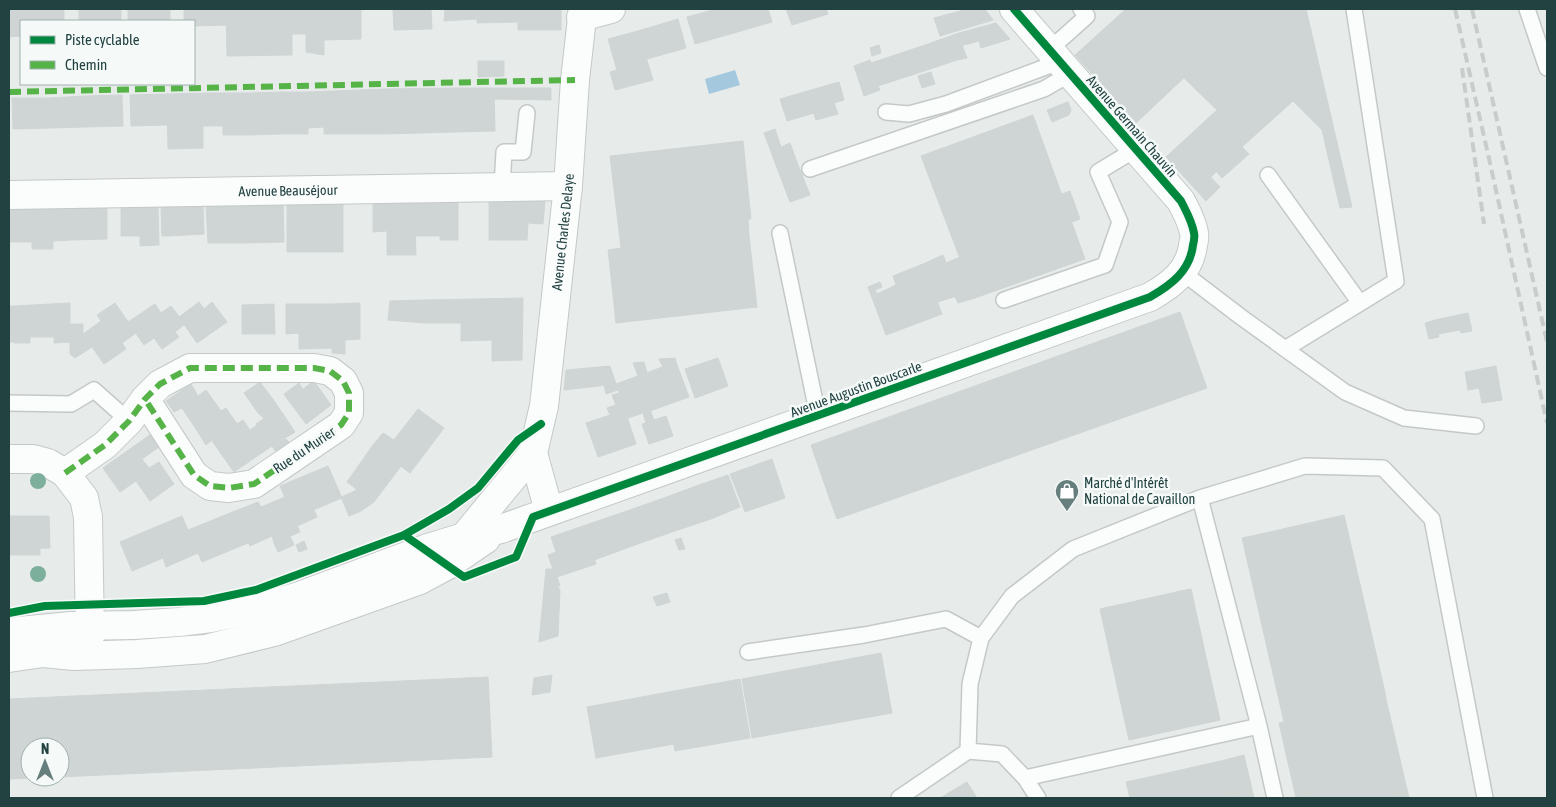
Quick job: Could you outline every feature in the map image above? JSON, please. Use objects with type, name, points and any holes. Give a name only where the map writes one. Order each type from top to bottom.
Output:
[{"type":"street","points":[[582,13],[611,9]]},
{"type":"street","name":"Avenue Germain Chauvin","points":[[1014,9],[1180,200],[1190,218],[1195,235],[1190,260],[1182,272]]},
{"type":"street","name":"Avenue Charles Delaye","points":[[464,537],[533,453],[544,406],[568,186],[574,80],[582,13]]},
{"type":"street","name":"Avenue Beauséjour","points":[[9,194],[568,186]]},
{"type":"street","name":"Avenue Augustin Bouscarle","points":[[501,529],[1150,297],[1169,286],[1182,272]]},
{"type":"street","name":"Rue du Murier","points":[[65,473],[105,445],[129,422],[145,399],[160,384],[190,368],[314,368],[330,371],[343,381],[350,393],[349,413],[341,426],[254,484],[229,488],[210,486],[194,475],[145,399]]},
{"type":"street","name":"Avenue Charles Delaye","points":[[533,453],[549,512]]},
{"type":"street","points":[[9,459],[33,459],[48,463],[65,473],[84,498],[88,517],[90,626],[90,636],[86,638],[73,641],[40,642],[9,648]]},
{"type":"street","points":[[9,632],[30,629],[179,622],[252,610],[296,597],[426,549],[464,537],[501,529]]},
{"type":"street","points":[[9,658],[43,653],[74,656],[205,649],[274,632],[420,580],[448,565],[501,529]]},
{"type":"lane","points":[[810,169],[1044,88],[1087,16],[1081,9]]},
{"type":"lane","points":[[1285,349],[1396,281],[1354,9]]},
{"type":"lane","points":[[1527,9],[1547,68]]},
{"type":"lane","points":[[886,112],[909,114],[946,104],[1060,62]]},
{"type":"lane","points":[[502,187],[504,152],[523,152],[527,113]]},
{"type":"lane","points":[[1004,300],[1104,265],[1120,222],[1098,172],[1136,149]]},
{"type":"lane","points":[[1268,175],[1360,303]]},
{"type":"lane","points":[[780,233],[818,416]]},
{"type":"lane","points":[[1182,272],[1345,392],[1404,418],[1476,426]]},
{"type":"lane","points":[[9,403],[71,404],[94,390],[129,422]]},
{"type":"lane","points":[[968,751],[970,684],[981,638],[1012,596],[1073,549],[1200,498],[1305,466],[1383,468],[1432,518],[1485,798]]},
{"type":"lane","points":[[1200,498],[1259,726],[1275,798]]},
{"type":"lane","points":[[748,652],[864,635],[946,619],[981,638]]},
{"type":"lane","points":[[1025,778],[1259,726]]},
{"type":"lane","points":[[899,798],[968,751],[1002,754],[1025,778],[1038,798]]},
{"type":"water","points":[[735,70],[740,85],[709,94],[705,79]]},
{"type":"building","points":[[9,9],[64,9],[64,20],[20,20],[20,36],[9,37]]},
{"type":"building","points":[[79,9],[121,9],[121,20],[79,20]]},
{"type":"building","points":[[128,9],[170,9],[170,20],[128,20]]},
{"type":"building","points":[[184,9],[226,9],[227,25],[195,26],[195,20],[184,20]]},
{"type":"building","points":[[226,9],[306,9],[306,34],[292,34],[292,55],[227,56]]},
{"type":"building","points":[[306,9],[361,9],[361,39],[324,40],[324,55],[306,52]]},
{"type":"building","points":[[393,9],[431,9],[432,29],[394,30]]},
{"type":"building","points":[[445,9],[477,9],[477,19],[444,21]]},
{"type":"building","points":[[477,9],[518,9],[518,22],[477,23]]},
{"type":"building","points":[[518,9],[561,9],[561,22],[518,22]]},
{"type":"building","points":[[716,9],[726,9],[734,33],[695,44],[687,17]]},
{"type":"building","points":[[726,9],[768,9],[772,22],[734,33]]},
{"type":"building","points":[[786,9],[826,9],[828,14],[792,25]]},
{"type":"building","points":[[968,9],[985,9],[993,20],[940,36],[934,18]]},
{"type":"building","points":[[1126,9],[1257,9],[1136,123],[1075,55]]},
{"type":"building","points":[[1257,9],[1306,9],[1352,207],[1340,208],[1322,130],[1293,101],[1242,147],[1249,154],[1222,178],[1207,161],[1201,167],[1220,187],[1206,201],[1166,157],[1217,110],[1184,78]]},
{"type":"building","points":[[678,19],[686,48],[647,59],[638,31]]},
{"type":"building","points":[[518,22],[561,22],[561,30],[518,30]]},
{"type":"building","points":[[996,23],[1010,39],[981,48],[979,41],[953,48],[957,60],[936,67],[928,44]]},
{"type":"building","points":[[638,31],[653,80],[615,90],[610,72],[617,70],[608,39]]},
{"type":"building","points":[[928,44],[936,67],[878,86],[880,90],[864,96],[854,66],[870,60],[871,63]]},
{"type":"building","points":[[879,45],[881,53],[872,56],[870,48]]},
{"type":"building","points":[[962,45],[967,58],[957,60],[953,48]]},
{"type":"building","points":[[478,61],[504,61],[504,76],[478,77]]},
{"type":"building","points":[[931,72],[935,84],[922,88],[918,76]]},
{"type":"building","points":[[839,82],[844,100],[834,103],[838,114],[816,120],[814,113],[787,121],[780,99]]},
{"type":"building","points":[[454,88],[454,132],[385,134],[385,89]]},
{"type":"building","points":[[454,88],[494,88],[495,131],[454,132]]},
{"type":"building","points":[[494,88],[551,88],[551,100],[494,99]]},
{"type":"building","points":[[385,89],[385,134],[324,134],[324,127],[308,128],[307,92]]},
{"type":"building","points":[[282,92],[282,134],[249,135],[249,93]]},
{"type":"building","points":[[282,92],[307,92],[308,134],[282,134]]},
{"type":"building","points":[[208,93],[249,93],[249,135],[223,135],[223,126],[209,126]]},
{"type":"building","points":[[208,93],[209,126],[203,126],[203,148],[168,149],[167,94]]},
{"type":"building","points":[[167,94],[167,125],[131,126],[130,95]]},
{"type":"building","points":[[122,95],[123,126],[86,127],[85,96]]},
{"type":"building","points":[[85,96],[86,127],[50,128],[50,98]]},
{"type":"building","points":[[12,98],[50,98],[50,128],[13,129]]},
{"type":"building","points":[[1068,102],[1071,110],[1069,115],[1052,122],[1047,110]]},
{"type":"building","points":[[1033,115],[1085,259],[975,298],[921,156]]},
{"type":"building","points":[[775,129],[781,147],[790,143],[798,165],[779,173],[764,133]]},
{"type":"building","points":[[743,141],[751,219],[679,227],[680,242],[749,235],[757,307],[616,323],[608,250],[621,248],[610,156]]},
{"type":"building","points":[[1207,161],[1217,171],[1211,177],[1201,167]]},
{"type":"building","points":[[798,165],[810,195],[790,202],[779,173]]},
{"type":"building","points":[[1070,191],[1080,219],[1072,222],[1062,194]]},
{"type":"building","points":[[489,200],[545,200],[543,224],[528,223],[527,240],[489,240]]},
{"type":"building","points":[[287,201],[343,201],[343,252],[287,252]]},
{"type":"building","points":[[373,201],[414,201],[416,255],[387,255],[387,231],[373,232]]},
{"type":"building","points":[[414,201],[458,201],[458,240],[440,240],[440,236],[415,236]]},
{"type":"building","points":[[283,202],[284,242],[247,243],[245,203]]},
{"type":"building","points":[[245,203],[247,243],[208,243],[206,204]]},
{"type":"building","points":[[158,204],[159,245],[140,246],[140,236],[121,236],[121,205]]},
{"type":"building","points":[[161,204],[168,204],[168,236],[162,236]]},
{"type":"building","points":[[168,204],[203,204],[204,234],[168,236]]},
{"type":"building","points":[[9,205],[53,205],[53,249],[32,249],[32,242],[9,242]]},
{"type":"building","points":[[53,205],[107,205],[107,239],[70,240],[70,231],[53,231]]},
{"type":"building","points":[[748,219],[749,235],[680,242],[679,227]]},
{"type":"building","points":[[53,231],[70,231],[70,240],[53,241]]},
{"type":"building","points":[[943,255],[946,263],[960,257],[972,291],[938,302],[923,264]]},
{"type":"building","points":[[923,264],[942,314],[886,335],[868,287],[880,282],[882,287],[875,290],[877,294],[896,285],[893,276]]},
{"type":"building","points":[[972,291],[975,298],[958,303],[955,297]]},
{"type":"building","points":[[523,298],[522,360],[492,361],[492,340],[461,341],[461,323],[424,323],[425,300]]},
{"type":"building","points":[[425,300],[424,323],[388,320],[390,301]]},
{"type":"building","points":[[199,302],[204,309],[212,302],[227,322],[197,343],[179,317]]},
{"type":"building","points":[[70,303],[70,337],[30,337],[30,343],[14,343],[14,306]]},
{"type":"building","points":[[115,303],[136,333],[122,343],[126,349],[104,364],[92,347],[70,347],[70,324],[83,324],[83,334],[101,321],[97,315]]},
{"type":"building","points":[[360,303],[360,339],[345,340],[345,354],[332,353],[332,304]]},
{"type":"building","points":[[155,304],[161,313],[171,306],[185,324],[175,332],[179,337],[162,349],[154,338],[144,345],[128,322]]},
{"type":"building","points":[[274,304],[275,334],[242,334],[242,305]]},
{"type":"building","points":[[286,304],[332,304],[332,348],[299,349],[299,333],[286,334]]},
{"type":"building","points":[[9,306],[14,306],[14,342],[9,342]]},
{"type":"building","points":[[1180,312],[1200,369],[830,500],[811,445]]},
{"type":"building","points":[[1468,313],[1472,331],[1461,333],[1460,330],[1438,334],[1435,320]]},
{"type":"building","points":[[1435,320],[1439,337],[1429,339],[1425,323]]},
{"type":"building","points":[[54,337],[70,337],[71,342],[54,343]]},
{"type":"building","points":[[70,347],[92,347],[75,358],[70,354]]},
{"type":"building","points":[[675,358],[676,362],[663,367],[659,359]]},
{"type":"building","points":[[718,358],[728,386],[695,398],[685,369]]},
{"type":"building","points":[[644,362],[647,373],[638,376],[633,363]]},
{"type":"building","points":[[676,362],[689,397],[650,411],[638,376]]},
{"type":"building","points":[[610,366],[616,384],[564,390],[566,370]]},
{"type":"building","points":[[1496,366],[1502,400],[1482,403],[1479,388],[1468,390],[1465,372]]},
{"type":"building","points":[[1200,369],[1207,388],[837,519],[830,500]]},
{"type":"building","points":[[638,376],[661,440],[649,444],[642,424],[646,423],[643,413],[628,418],[616,384]]},
{"type":"building","points":[[314,381],[331,405],[306,424],[288,400]]},
{"type":"building","points":[[260,382],[275,402],[258,413],[244,393]]},
{"type":"building","points":[[299,383],[303,390],[288,400],[284,394]]},
{"type":"building","points":[[191,384],[198,396],[206,390],[221,411],[226,408],[237,424],[212,440],[202,425],[196,429],[182,408],[174,412],[166,401]]},
{"type":"building","points":[[616,384],[618,390],[606,394],[604,385]]},
{"type":"building","points":[[619,393],[622,403],[616,405],[612,395]]},
{"type":"building","points":[[275,402],[279,408],[264,418],[258,413]]},
{"type":"building","points":[[622,403],[625,410],[610,415],[607,408]]},
{"type":"building","points":[[279,408],[295,432],[272,446],[256,424]]},
{"type":"building","points":[[418,409],[444,428],[410,473],[373,445],[383,433],[394,440]]},
{"type":"building","points":[[625,410],[636,444],[598,457],[586,423]]},
{"type":"building","points":[[666,416],[673,436],[661,440],[654,420]]},
{"type":"building","points":[[243,420],[250,430],[257,425],[272,446],[234,472],[212,441]]},
{"type":"building","points":[[202,425],[212,440],[206,445],[196,429]]},
{"type":"building","points":[[154,432],[163,444],[142,459],[149,468],[159,462],[174,484],[150,501],[136,481],[120,492],[103,468]]},
{"type":"building","points":[[286,439],[290,443],[277,453],[272,446]]},
{"type":"building","points":[[373,445],[401,466],[374,502],[347,482]]},
{"type":"building","points":[[772,459],[785,498],[745,512],[730,474]]},
{"type":"building","points":[[328,466],[342,498],[294,518],[280,486]]},
{"type":"building","points":[[728,475],[740,507],[711,519],[699,485]]},
{"type":"building","points":[[699,485],[711,519],[672,532],[661,499]]},
{"type":"building","points":[[357,489],[374,502],[361,511],[353,492]]},
{"type":"building","points":[[353,492],[361,511],[349,516],[341,497]]},
{"type":"building","points":[[285,497],[300,532],[274,543],[272,536],[250,546],[235,511],[258,502],[261,507]]},
{"type":"building","points":[[661,499],[672,532],[635,545],[624,512]]},
{"type":"building","points":[[314,510],[317,517],[297,526],[294,518]]},
{"type":"building","points":[[235,511],[248,543],[202,562],[188,530]]},
{"type":"building","points":[[624,512],[635,545],[594,560],[583,526]]},
{"type":"building","points":[[1344,515],[1384,688],[1292,709],[1252,536]]},
{"type":"building","points":[[9,516],[49,516],[50,548],[9,549]]},
{"type":"building","points":[[182,516],[194,545],[132,571],[120,542]]},
{"type":"building","points":[[583,526],[596,564],[557,577],[560,586],[557,586],[560,590],[558,636],[539,642],[546,569],[553,569],[548,555],[556,552],[551,537]]},
{"type":"building","points":[[290,536],[294,545],[278,552],[274,543]]},
{"type":"building","points":[[1252,536],[1292,709],[1384,688],[1386,699],[1284,722],[1242,538]]},
{"type":"building","points":[[681,538],[685,549],[679,550],[675,540]]},
{"type":"building","points":[[304,541],[307,549],[299,552],[296,545]]},
{"type":"building","points":[[194,545],[198,553],[166,567],[163,558]]},
{"type":"building","points":[[10,549],[40,549],[40,555],[10,555]]},
{"type":"building","points":[[1191,589],[1220,720],[1211,722],[1181,591]]},
{"type":"building","points":[[1181,591],[1211,722],[1129,740],[1100,609]]},
{"type":"building","points":[[667,593],[670,602],[657,606],[653,597]]},
{"type":"building","points":[[881,653],[892,713],[752,738],[742,679]]},
{"type":"building","points":[[552,675],[550,692],[532,695],[534,678]]},
{"type":"building","points":[[488,677],[492,757],[70,777],[70,737],[20,737],[20,778],[9,779],[9,699]]},
{"type":"building","points":[[740,679],[750,738],[675,751],[666,703],[589,718],[587,707]]},
{"type":"building","points":[[1386,699],[1409,798],[1396,798],[1375,702]]},
{"type":"building","points":[[1375,702],[1396,798],[1312,798],[1295,720]]},
{"type":"building","points":[[666,703],[674,744],[596,758],[589,718]]},
{"type":"building","points":[[1295,720],[1312,798],[1296,798],[1279,723]]},
{"type":"building","points":[[1244,755],[1254,798],[1233,798],[1225,760]]},
{"type":"building","points":[[1225,760],[1233,798],[1150,798],[1145,778]]},
{"type":"building","points":[[1145,778],[1150,798],[1130,798],[1126,782]]},
{"type":"building","points":[[967,782],[977,798],[940,798]]},
{"type":"railway","points":[[1455,9],[1547,423]]},
{"type":"railway","points":[[1472,9],[1547,342]]},
{"type":"railway","points":[[1462,68],[1484,224]]},
{"type":"marked path","points":[[9,92],[575,80]]},
{"type":"marked path","points":[[65,473],[105,445],[129,421],[145,399],[160,384],[190,368],[314,368],[330,371],[343,381],[349,393],[349,413],[341,425],[254,484],[229,488],[210,486],[194,475],[145,399]]},
{"type":"cycle path","points":[[404,535],[464,577],[516,557],[533,517],[1150,297],[1172,282],[1184,270],[1191,254],[1194,239],[1192,224],[1181,201],[1014,9]]},
{"type":"cycle path","points":[[9,613],[45,606],[204,601],[256,590],[404,535],[449,509],[478,488],[518,440],[541,424]]},
{"type":"place","name":"Marché d'Intérêt National de Cavaillon","points":[[1067,512]]}]
